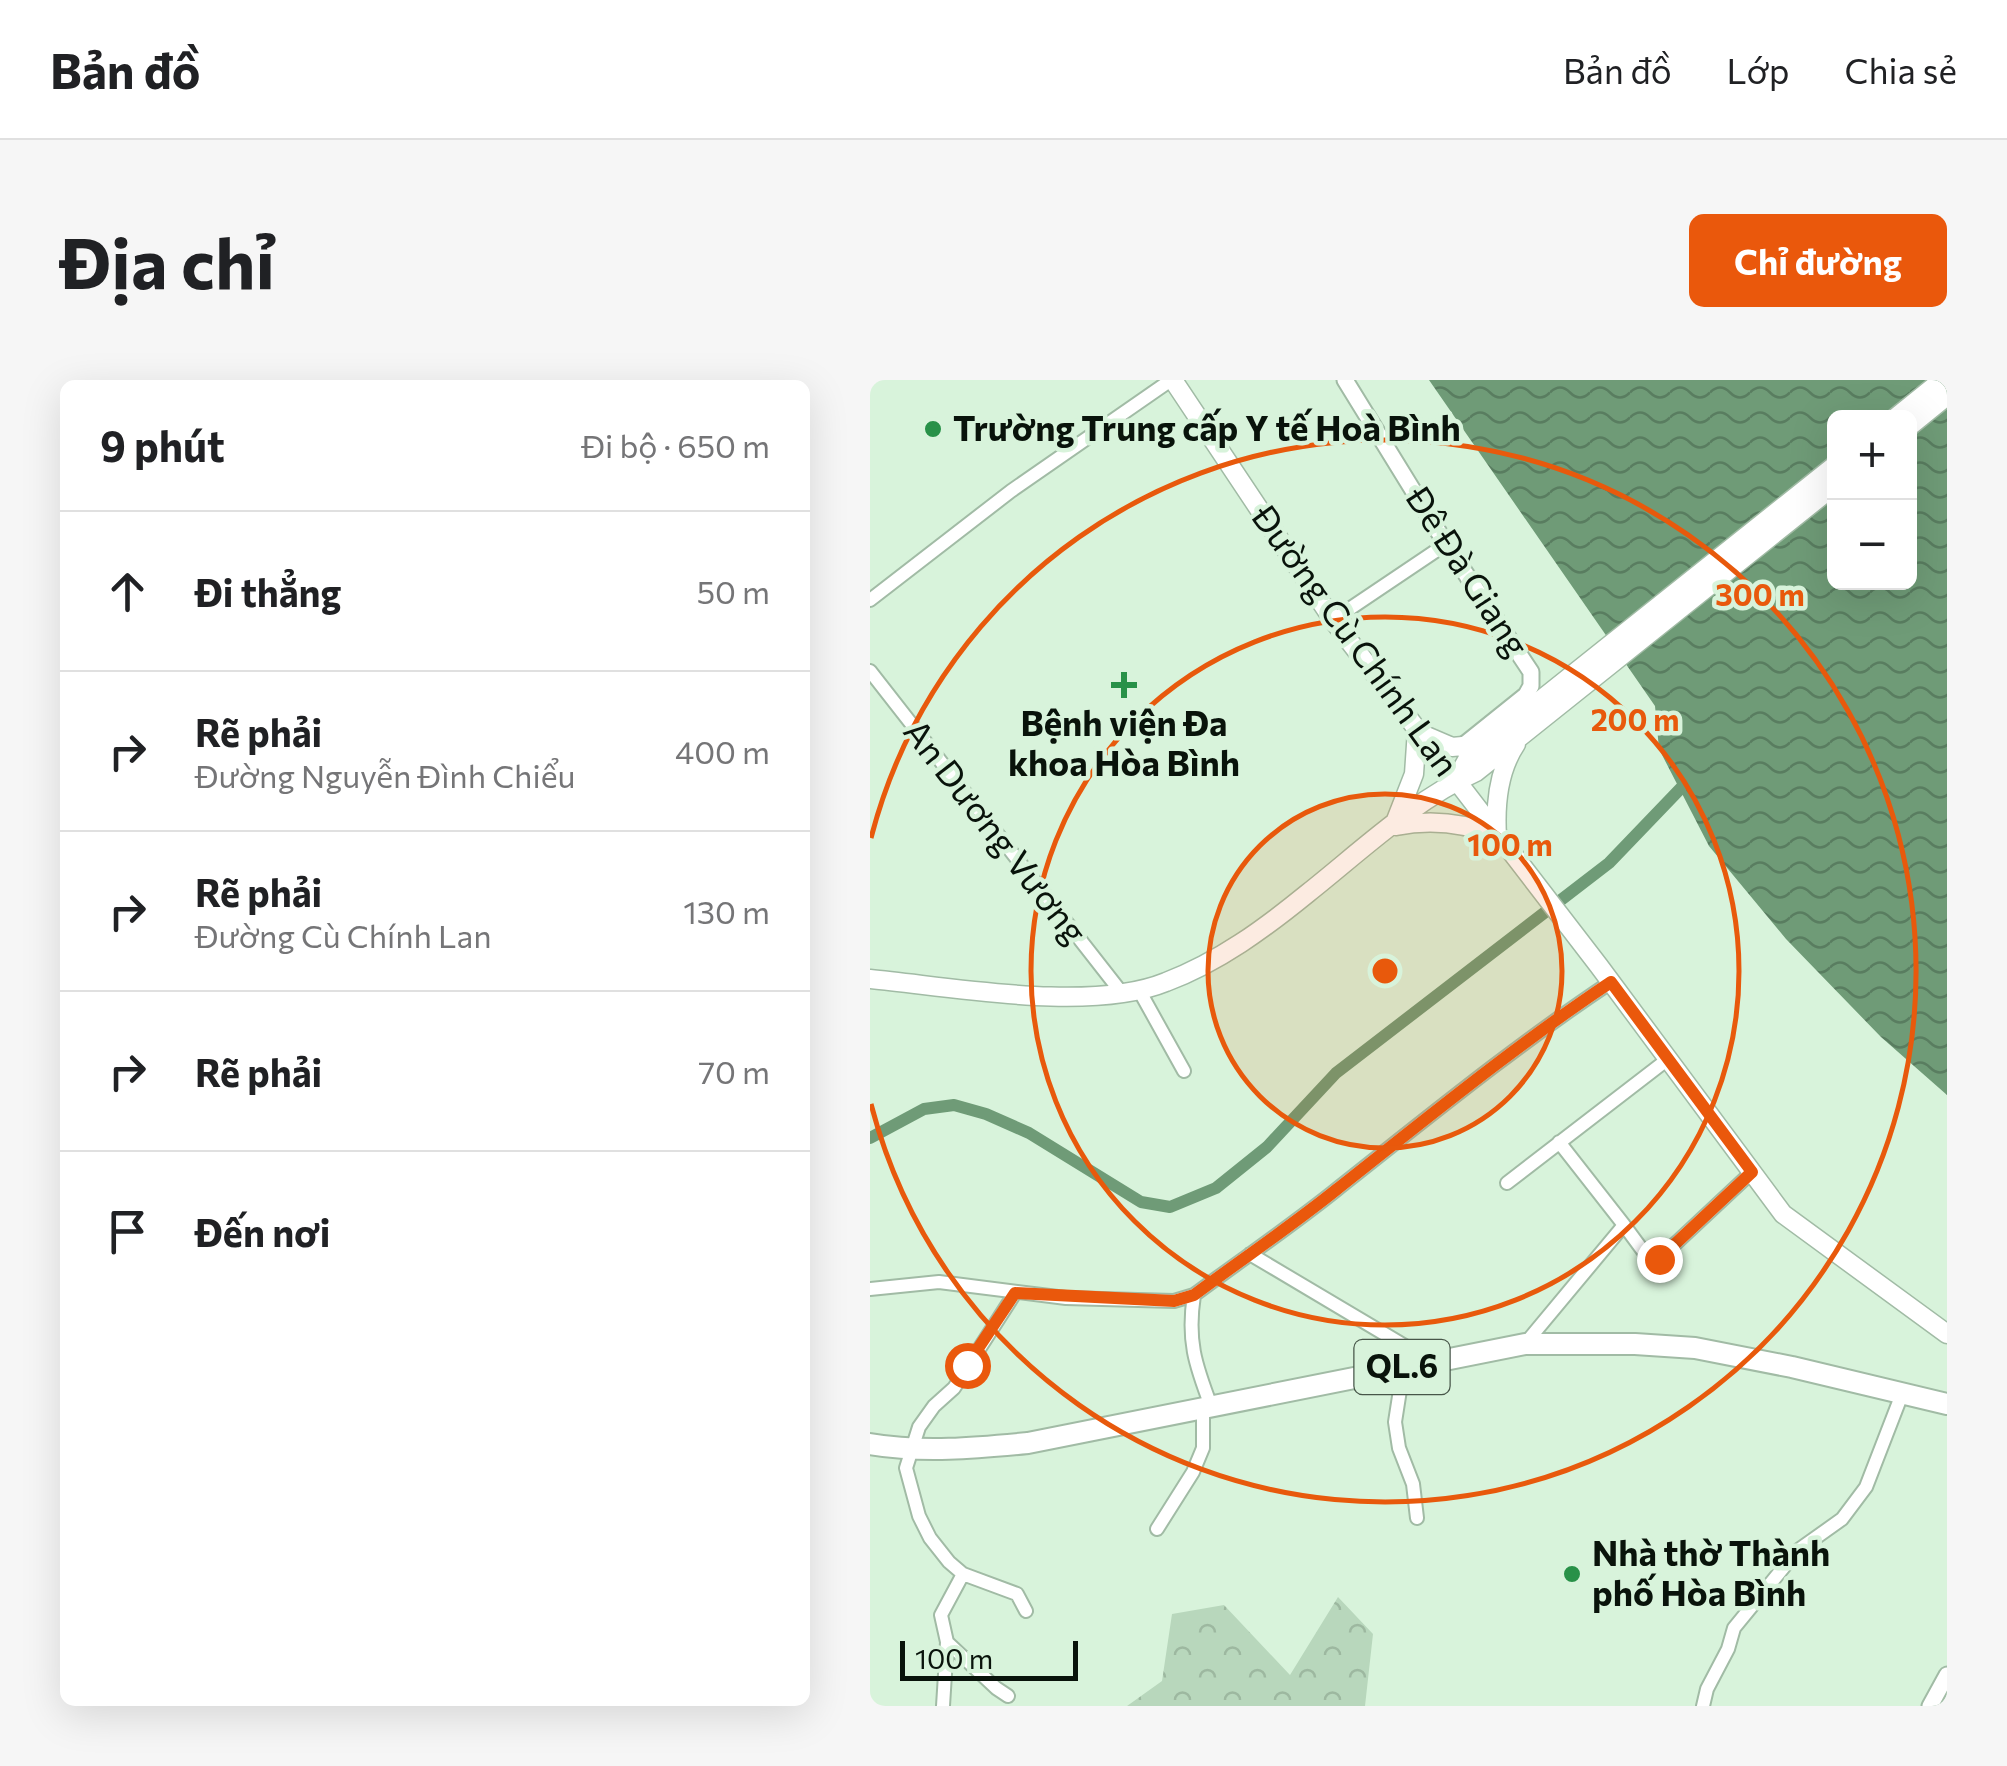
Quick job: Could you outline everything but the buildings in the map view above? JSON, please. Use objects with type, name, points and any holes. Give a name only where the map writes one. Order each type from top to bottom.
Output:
[{"type":"highway","name":"QL.6","points":[[870,1444],[977,1448],[1028,1442],[1525,1344],[1696,1348],[1941,1402]]},
{"type":"main road","name":"Đường Cù Chính Lan","points":[[1172,380],[1333,620],[1599,966],[1783,1214],[1947,1334]]},
{"type":"main road","points":[[1905,410],[1942,380]]},
{"type":"main road","points":[[1917,420],[1947,396]]},
{"type":"main road","points":[[1494,758],[1827,472]]},
{"type":"main road","points":[[870,979],[1069,998],[1163,984],[1192,971],[1256,934],[1456,781],[1468,758],[1494,758],[1827,492]]},
{"type":"main road","points":[[1391,827],[1402,811],[1411,784],[1416,730],[1437,742],[1494,758]]},
{"type":"main road","points":[[1391,827],[1417,822],[1444,823],[1470,826],[1497,836],[1494,758]]},
{"type":"street","points":[[870,600],[1011,491],[1172,380]]},
{"type":"street","name":"Đê Đà Giang","points":[[1345,380],[1532,677],[1526,694],[1460,748]]},
{"type":"street","points":[[1333,620],[1446,544]]},
{"type":"street","name":"An Dương Vương","points":[[870,671],[1130,991],[1184,1071]]},
{"type":"street","points":[[870,1290],[939,1282],[1015,1293],[1174,1301],[1194,1295],[1548,1024],[1611,982]]},
{"type":"street","points":[[1507,1183],[1668,1058]]},
{"type":"street","points":[[1560,1142],[1649,1260],[1659,1259],[1752,1172]]},
{"type":"street","points":[[1525,1344],[1624,1225]]},
{"type":"street","points":[[1250,1254],[1430,1361]]},
{"type":"street","points":[[1015,1293],[954,1388],[919,1427],[906,1468],[919,1516],[930,1538],[963,1574],[1017,1594],[1026,1611]]},
{"type":"street","points":[[1157,1529],[1204,1448],[1207,1407],[1190,1342],[1194,1295]]},
{"type":"street","points":[[1408,1366],[1394,1422],[1413,1484],[1417,1518]]},
{"type":"street","points":[[1703,1706],[1734,1628],[1797,1551],[1842,1519],[1866,1487],[1902,1394]]},
{"type":"street","points":[[944,1706],[947,1642],[941,1615],[963,1574]]},
{"type":"street","points":[[947,1642],[1008,1696]]},
{"type":"street","points":[[1930,1706],[1947,1674]]},
{"type":"green space","points":[[1338,1597],[1373,1634],[1365,1706],[1127,1706],[1162,1681],[1172,1614],[1224,1605],[1290,1675]]},
{"type":"water","points":[[1429,380],[1947,380],[1947,1095],[1881,1037],[1786,939],[1709,846],[1659,749],[1655,706]]},
{"type":"waterway","points":[[870,1138],[924,1109],[954,1105],[1029,1133],[1141,1202],[1170,1207],[1216,1188],[1267,1147],[1336,1073],[1609,863],[1681,788]]},
{"type":"place","name":"Trường Trung cấp Y tế Hoà Bình","points":[[933,429]]},
{"type":"place","name":"Bệnh viện Đa khoa Hòa Bình","points":[[1124,685]]},
{"type":"place","name":"Nhà thờ Thành phố Hòa Bình","points":[[1572,1574]]},
{"type":"route","points":[[967,1365],[1015,1293],[1174,1301],[1194,1295],[1335,1192],[1398,1138],[1548,1024],[1611,982],[1752,1172],[1659,1259]]}]
